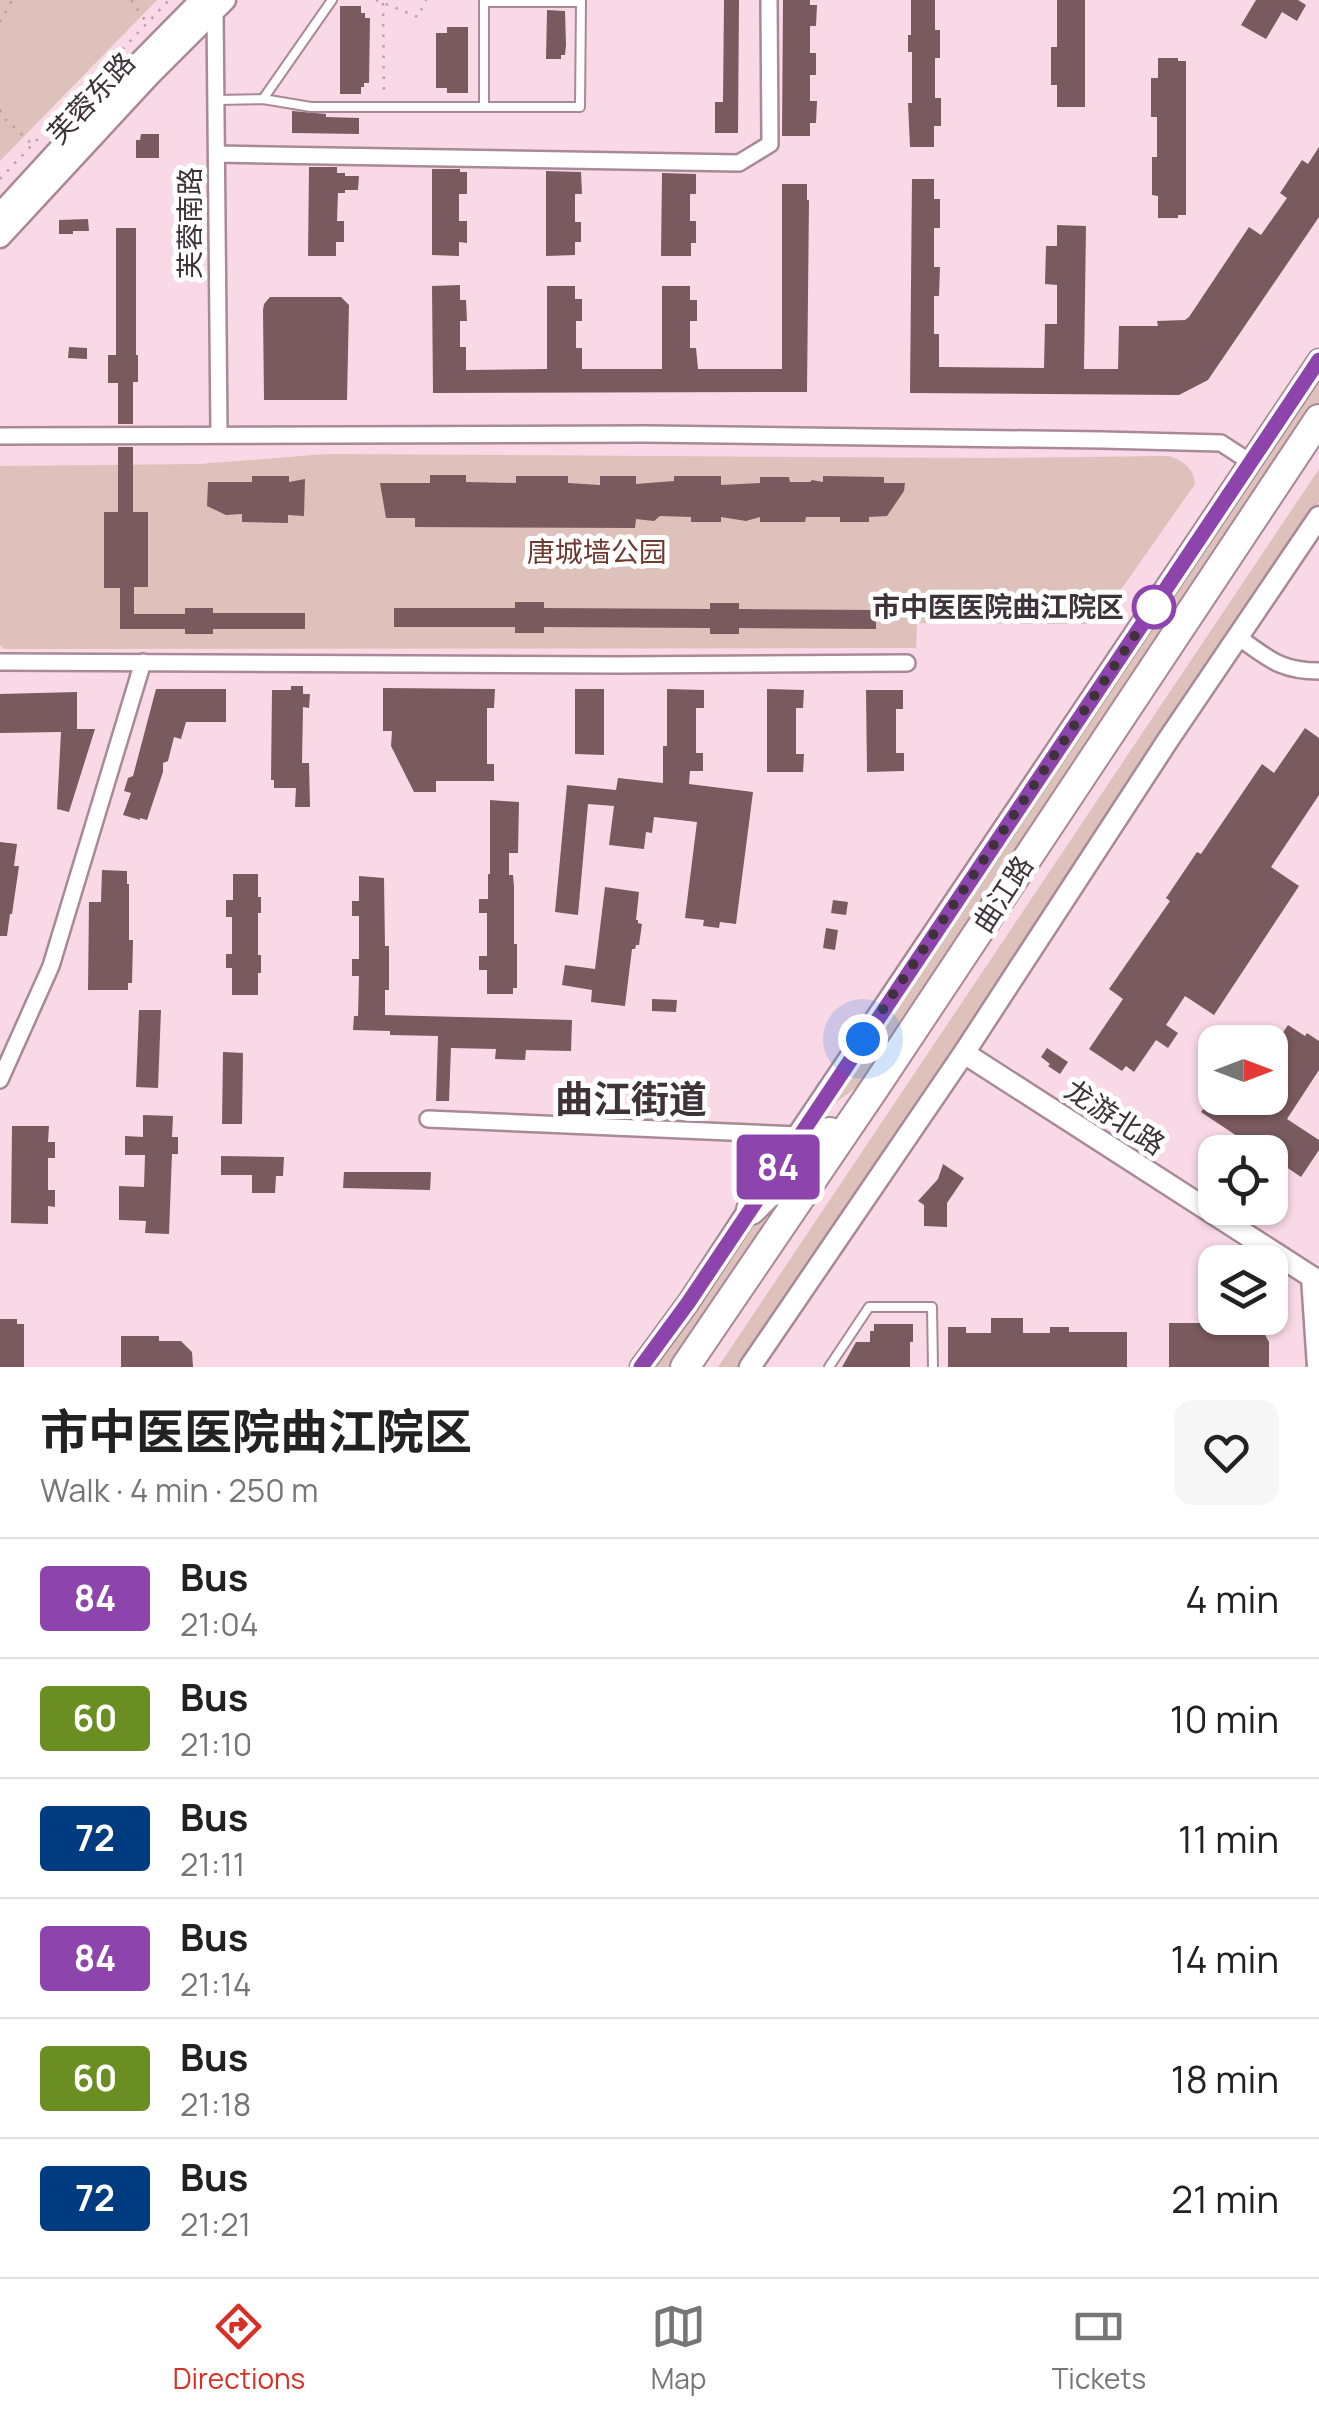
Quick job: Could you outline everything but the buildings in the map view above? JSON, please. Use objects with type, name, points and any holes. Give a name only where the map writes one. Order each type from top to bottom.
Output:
[{"type":"highway","name":"曲江路","points":[[685,1367],[1319,419]]},
{"type":"highway","name":"曲江路","points":[[705,1367],[1319,449]]},
{"type":"highway","points":[[751,1210],[874,1088]]},
{"type":"main road","name":"芙蓉东路","points":[[0,214],[132,70],[214,2]]},
{"type":"main road","name":"芙蓉东路","points":[[0,237],[214,2]]},
{"type":"main road","name":"曲江路","points":[[641,1367],[751,1210],[1319,360]]},
{"type":"main road","name":"曲江路","points":[[750,1367],[1319,516]]},
{"type":"main road","name":"龙游北路","points":[[964,1052],[1316,1277],[1318,1367]]},
{"type":"street","points":[[217,154],[739,162],[770,144],[769,0]]},
{"type":"street","name":"芙蓉南路","points":[[214,2],[219,434]]},
{"type":"street","points":[[0,436],[666,434],[1221,443],[1250,462]]},
{"type":"street","points":[[1238,637],[1285,668],[1319,671]]},
{"type":"street","points":[[0,662],[907,662]]},
{"type":"street","points":[[0,1080],[52,966],[143,662]]},
{"type":"street","points":[[428,1119],[798,1135]]},
{"type":"lane","points":[[263,99],[332,0]]},
{"type":"lane","points":[[216,100],[263,99],[310,107],[384,107],[484,107],[580,107],[581,2],[484,1],[484,107]]},
{"type":"lane","points":[[829,1367],[869,1307],[885,1307],[932,1308],[933,1367]]},
{"type":"path","points":[[0,22],[12,0]]},
{"type":"path","points":[[131,0],[147,23]]},
{"type":"path","points":[[0,179],[169,0]]},
{"type":"path","points":[[376,0],[418,17],[426,0]]},
{"type":"path","points":[[384,3],[384,107]]},
{"type":"path","points":[[0,110],[32,144]]},
{"type":"green space","points":[[0,0],[157,0],[0,161]]},
{"type":"green space","points":[[1319,381],[1319,405],[869,1078],[831,1106]]},
{"type":"green space","name":"唐城墙公园","points":[[327,454],[1168,456],[1187,466],[1195,484],[1097,624],[917,623],[916,648],[4,649],[0,645],[0,466],[199,464]]},
{"type":"green space","points":[[1319,469],[1319,502],[740,1367],[718,1367]]},
{"type":"green space","points":[[811,1159],[676,1367],[654,1367],[758,1214]]},
{"type":"bus line","name":"84","points":[[641,1367],[751,1210],[1319,360]]},
{"type":"place","name":"市中医医院曲江院区","points":[[1154,607]]},
{"type":"district","name":"曲江街道","points":[[631,1100]]},
{"type":"route","points":[[863,1039],[1154,607]]}]
